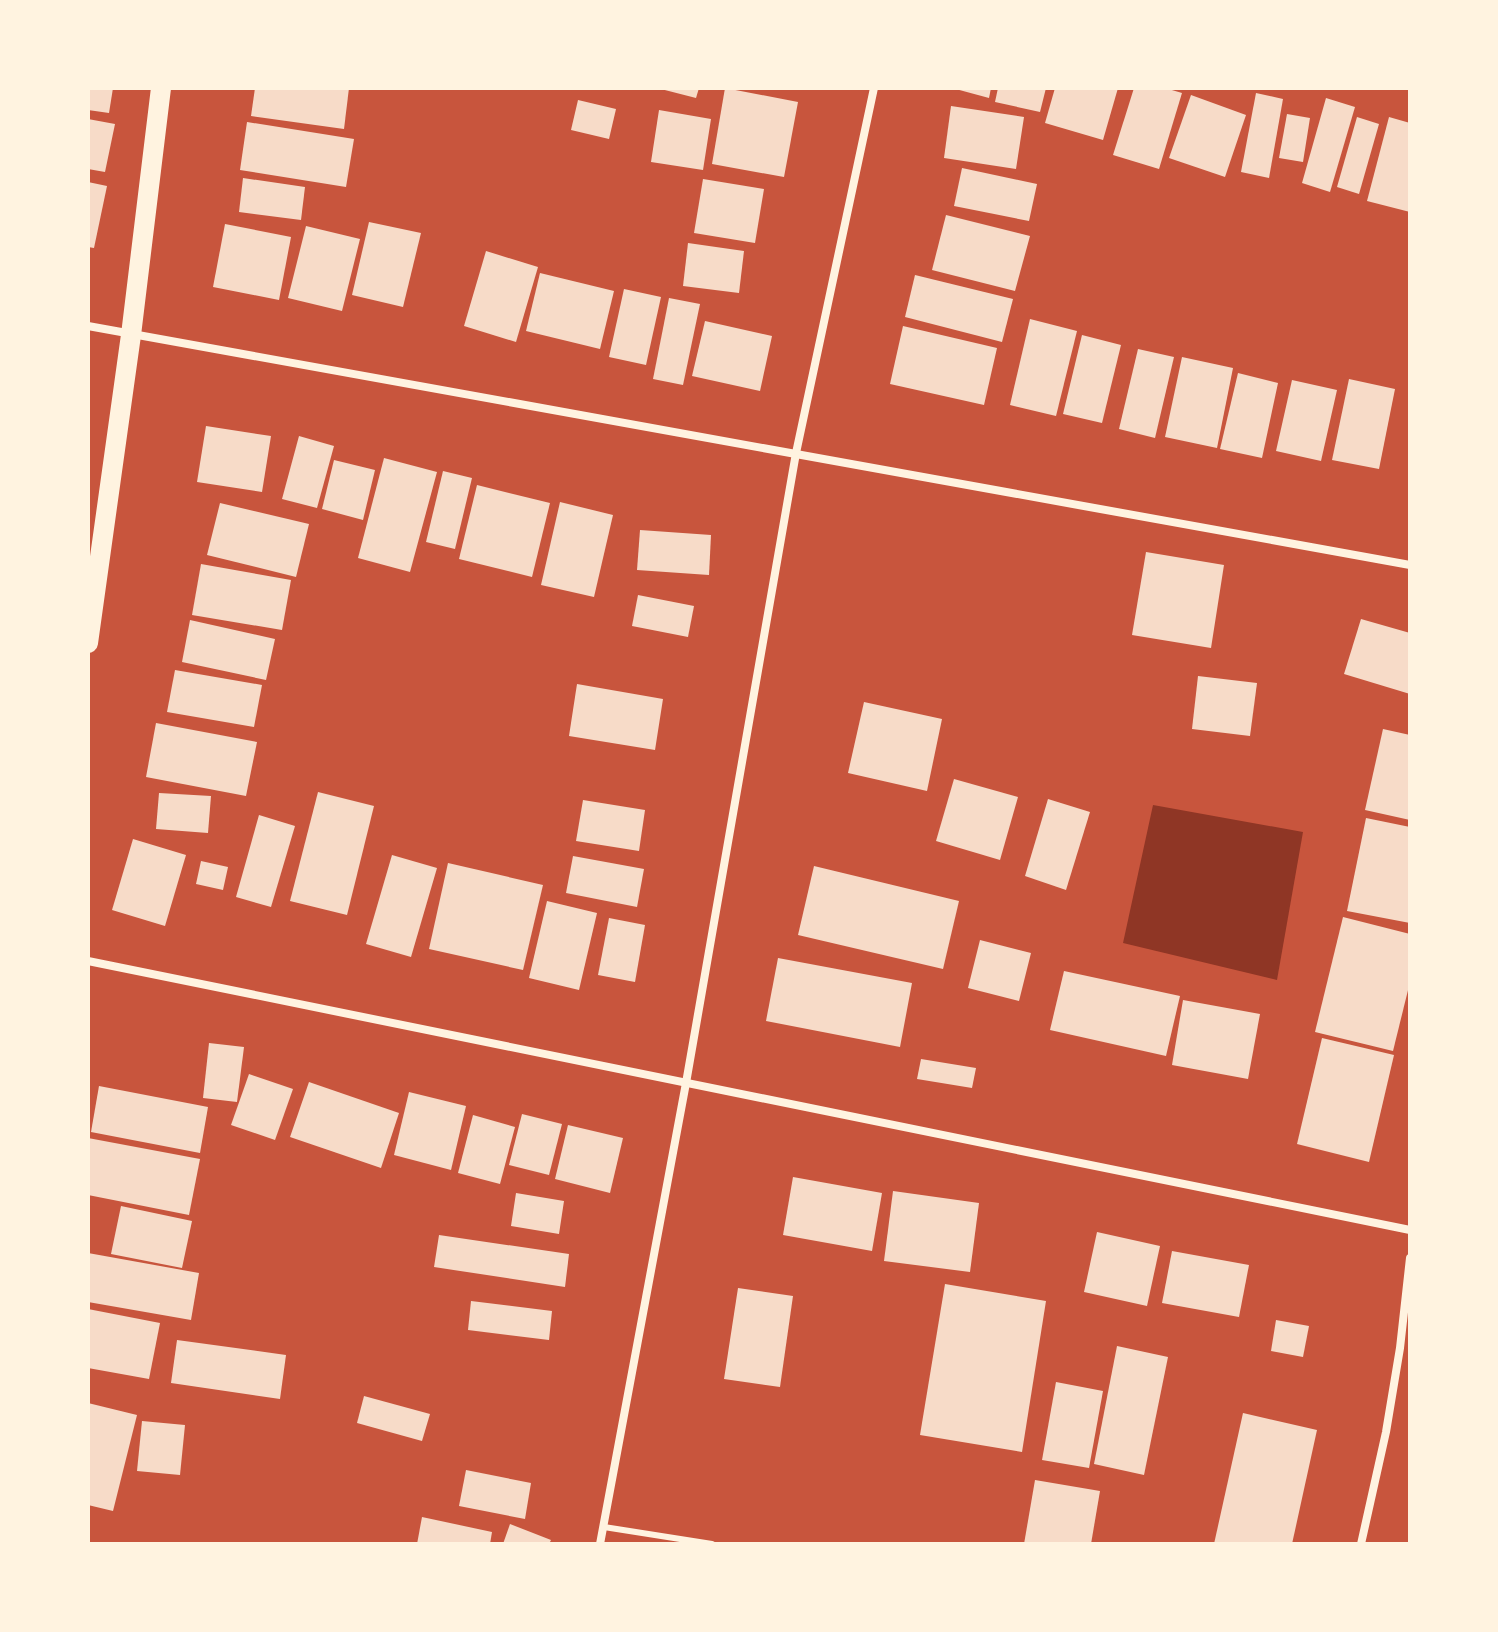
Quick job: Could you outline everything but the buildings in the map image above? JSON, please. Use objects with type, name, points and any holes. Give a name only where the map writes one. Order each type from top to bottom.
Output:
[{"type":"main road","points":[[88,643],[131,335],[161,88]]},
{"type":"street","points":[[600,1544],[686,1083],[796,453],[874,88]]},
{"type":"street","points":[[88,326],[1410,565]]},
{"type":"street","points":[[88,961],[1410,1230]]},
{"type":"street","points":[[1361,1544],[1386,1432],[1410,1258]]},
{"type":"lane","points":[[604,1527],[712,1544]]},
{"type":"shaded area","points":[[1153,805],[1303,832],[1277,980],[1123,943]]}]
